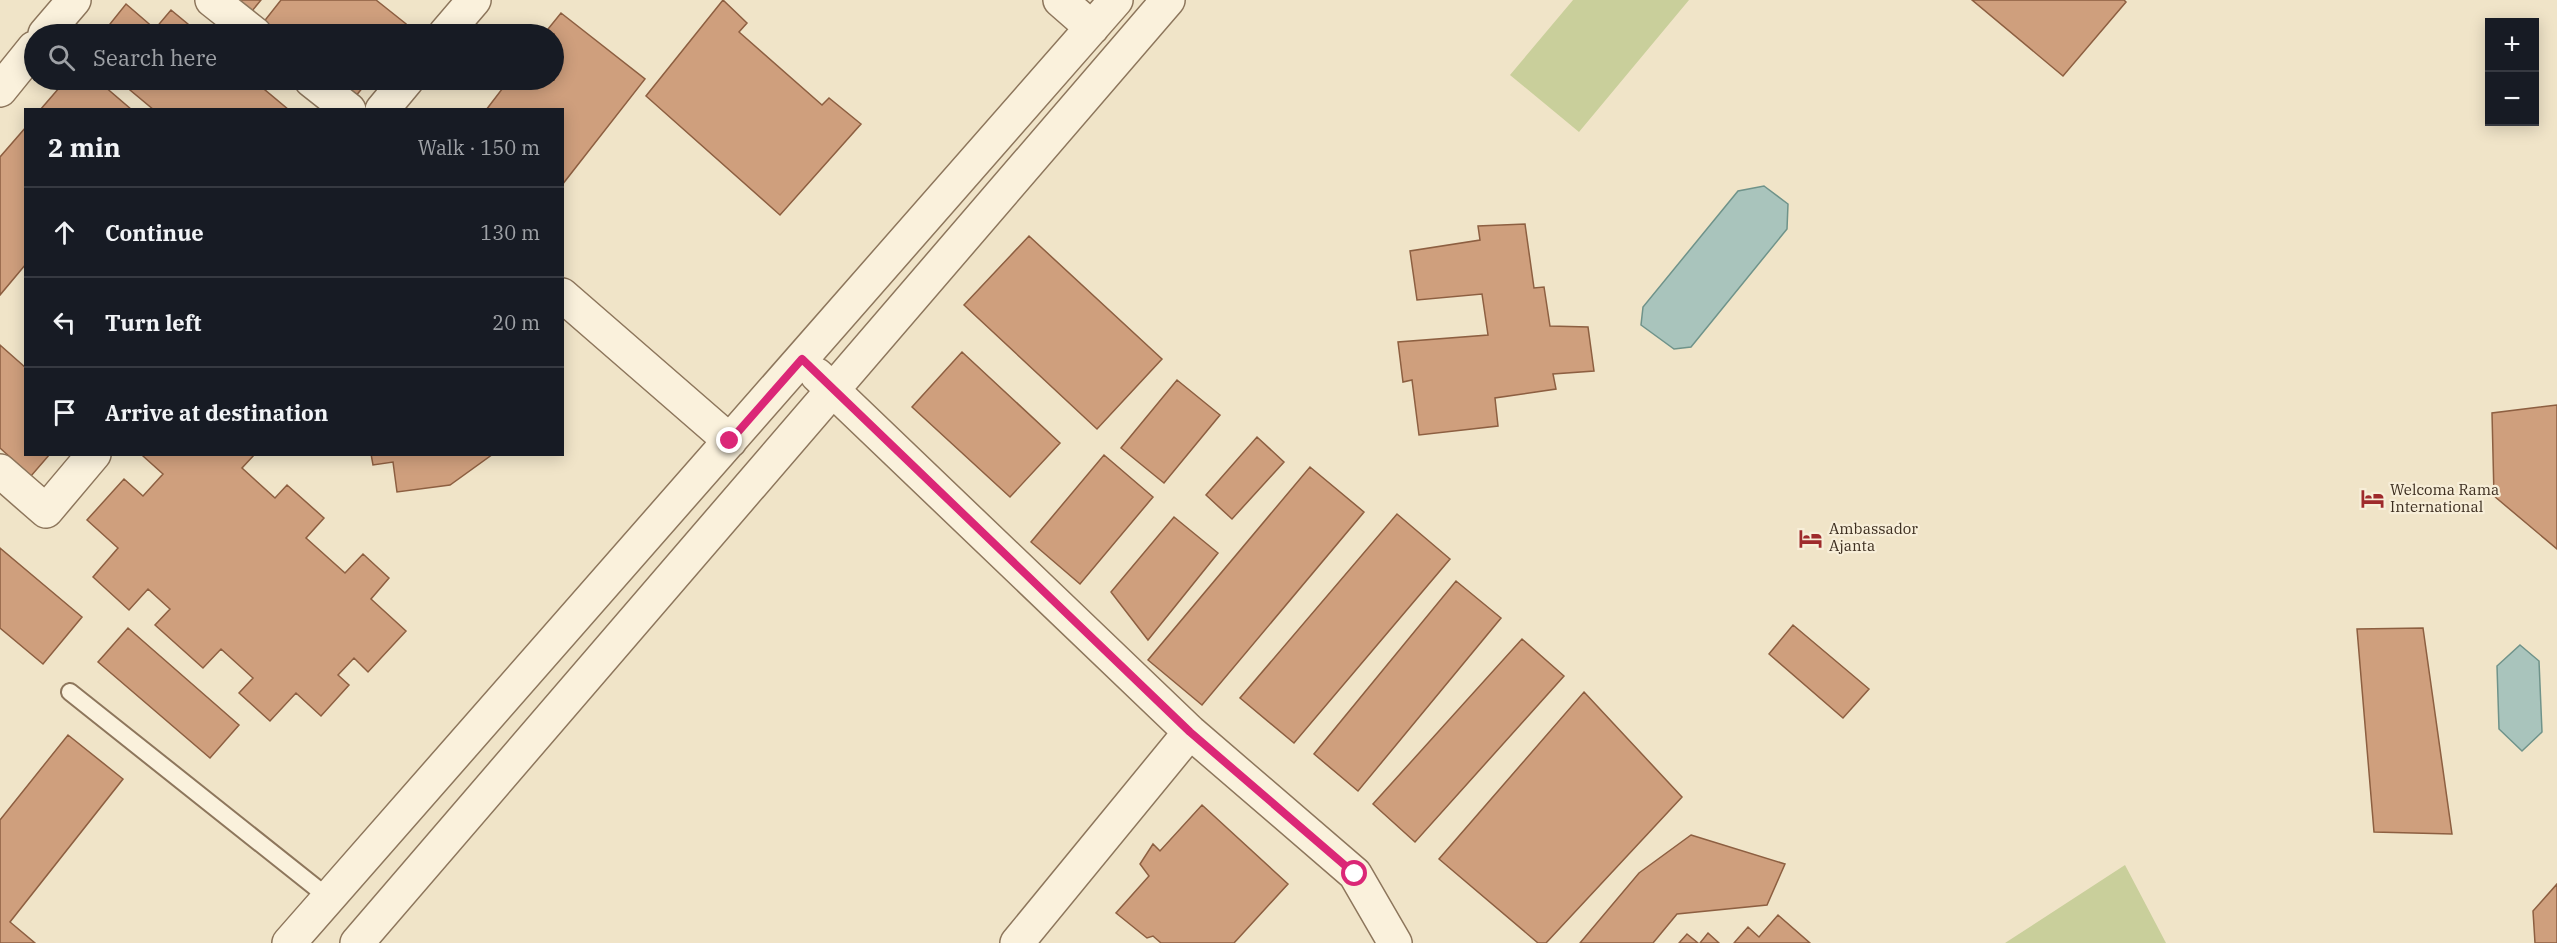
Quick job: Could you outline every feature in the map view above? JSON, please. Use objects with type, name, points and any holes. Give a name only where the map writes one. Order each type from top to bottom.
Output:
[{"type":"street","points":[[54,24],[74,0]]},
{"type":"street","points":[[212,0],[242,24]]},
{"type":"street","points":[[454,24],[474,0]]},
{"type":"street","points":[[1059,0],[1092,28]]},
{"type":"street","points":[[289,943],[1116,0]]},
{"type":"street","points":[[357,943],[831,389],[1168,0]]},
{"type":"street","points":[[0,90],[24,60]]},
{"type":"street","points":[[324,90],[346,108]]},
{"type":"street","points":[[384,108],[399,90]]},
{"type":"street","points":[[564,297],[730,441]]},
{"type":"street","points":[[802,359],[1190,732],[1355,874],[1395,943]]},
{"type":"street","points":[[0,471],[46,511],[92,456]]},
{"type":"street","points":[[1017,943],[1190,732]]},
{"type":"lane","points":[[70,692],[329,898]]},
{"type":"green space","points":[[1573,0],[1689,0],[1579,132],[1510,75]]},
{"type":"green space","points":[[2125,865],[2166,943],[2005,943]]},
{"type":"water","points":[[1764,186],[1788,204],[1787,229],[1691,347],[1674,349],[1641,325],[1643,307],[1738,191]]},
{"type":"water","points":[[2520,645],[2539,661],[2542,732],[2522,751],[2499,729],[2497,666]]},
{"type":"building","points":[[238,0],[261,0],[252,11]]},
{"type":"building","points":[[281,0],[376,0],[406,24],[262,24]]},
{"type":"building","points":[[723,0],[747,23],[739,32],[822,105],[829,98],[861,124],[780,215],[646,96]]},
{"type":"building","points":[[1972,0],[2124,0],[2126,2],[2063,76]]},
{"type":"building","points":[[126,4],[149,24],[110,24]]},
{"type":"building","points":[[171,10],[188,24],[159,24]]},
{"type":"building","points":[[561,13],[645,79],[564,182],[564,108],[488,108],[501,90],[564,90],[564,24],[552,24]]},
{"type":"building","points":[[57,90],[109,90],[130,108],[42,108]]},
{"type":"building","points":[[130,90],[265,90],[287,108],[152,108]]},
{"type":"building","points":[[346,90],[361,90],[355,97]]},
{"type":"building","points":[[24,129],[24,266],[0,295],[0,157]]},
{"type":"building","points":[[1525,224],[1534,288],[1544,287],[1550,326],[1588,327],[1594,371],[1553,374],[1556,389],[1495,398],[1498,426],[1419,435],[1412,380],[1403,382],[1398,342],[1488,335],[1482,294],[1417,300],[1410,251],[1480,240],[1478,226]]},
{"type":"building","points":[[1029,236],[1162,359],[1097,429],[964,305]]},
{"type":"building","points":[[0,345],[24,366],[24,456],[48,456],[31,476],[0,448]]},
{"type":"building","points":[[962,352],[1060,443],[1010,497],[912,407]]},
{"type":"building","points":[[1177,380],[1220,415],[1164,483],[1121,448]]},
{"type":"building","points":[[2557,405],[2557,549],[2494,496],[2492,413]]},
{"type":"building","points":[[1257,437],[1284,462],[1232,519],[1206,495]]},
{"type":"building","points":[[1104,455],[1153,497],[1080,584],[1031,542]]},
{"type":"building","points":[[143,456],[253,456],[242,468],[275,498],[287,485],[324,518],[306,538],[345,573],[363,554],[389,578],[371,599],[406,631],[368,672],[354,658],[338,675],[349,685],[321,716],[296,693],[270,721],[239,693],[253,678],[221,649],[203,668],[155,625],[170,609],[148,589],[129,610],[93,577],[118,548],[87,520],[124,479],[143,496],[163,474]]},
{"type":"building","points":[[371,456],[490,456],[450,485],[397,492],[393,462],[373,465]]},
{"type":"building","points":[[1310,467],[1364,512],[1202,705],[1148,660]]},
{"type":"building","points":[[1397,514],[1450,559],[1294,743],[1240,698]]},
{"type":"building","points":[[1174,517],[1218,553],[1148,640],[1111,592]]},
{"type":"building","points":[[0,548],[82,617],[43,664],[0,628]]},
{"type":"building","points":[[1456,581],[1501,618],[1358,791],[1314,754]]},
{"type":"building","points":[[1793,625],[1869,689],[1843,718],[1769,654]]},
{"type":"building","points":[[128,628],[239,725],[210,758],[98,662]]},
{"type":"building","points":[[2423,628],[2452,834],[2374,832],[2357,629]]},
{"type":"building","points":[[1522,639],[1564,676],[1415,842],[1373,804]]},
{"type":"building","points":[[1584,692],[1682,797],[1546,943],[1538,943],[1439,859]]},
{"type":"building","points":[[68,735],[123,779],[10,922],[35,943],[0,943],[0,820]]},
{"type":"building","points":[[1202,805],[1288,884],[1234,943],[1161,943],[1153,936],[1147,938],[1116,913],[1149,876],[1140,864],[1153,844],[1160,851]]},
{"type":"building","points":[[1691,835],[1785,864],[1767,905],[1677,914],[1653,943],[1580,943],[1639,873]]},
{"type":"building","points":[[2557,884],[2557,943],[2535,943],[2533,911]]},
{"type":"building","points":[[1778,915],[1810,943],[1734,943],[1748,927],[1759,937]]},
{"type":"building","points":[[1708,933],[1719,943],[1700,943]]},
{"type":"building","points":[[1687,934],[1698,943],[1679,943]]},
{"type":"place","name":"Welcoma Rama International","points":[[2372,499]]},
{"type":"place","name":"Ambassador Ajanta","points":[[1811,538]]},
{"type":"route","points":[[730,441],[802,359],[1190,732],[1355,874]]}]
